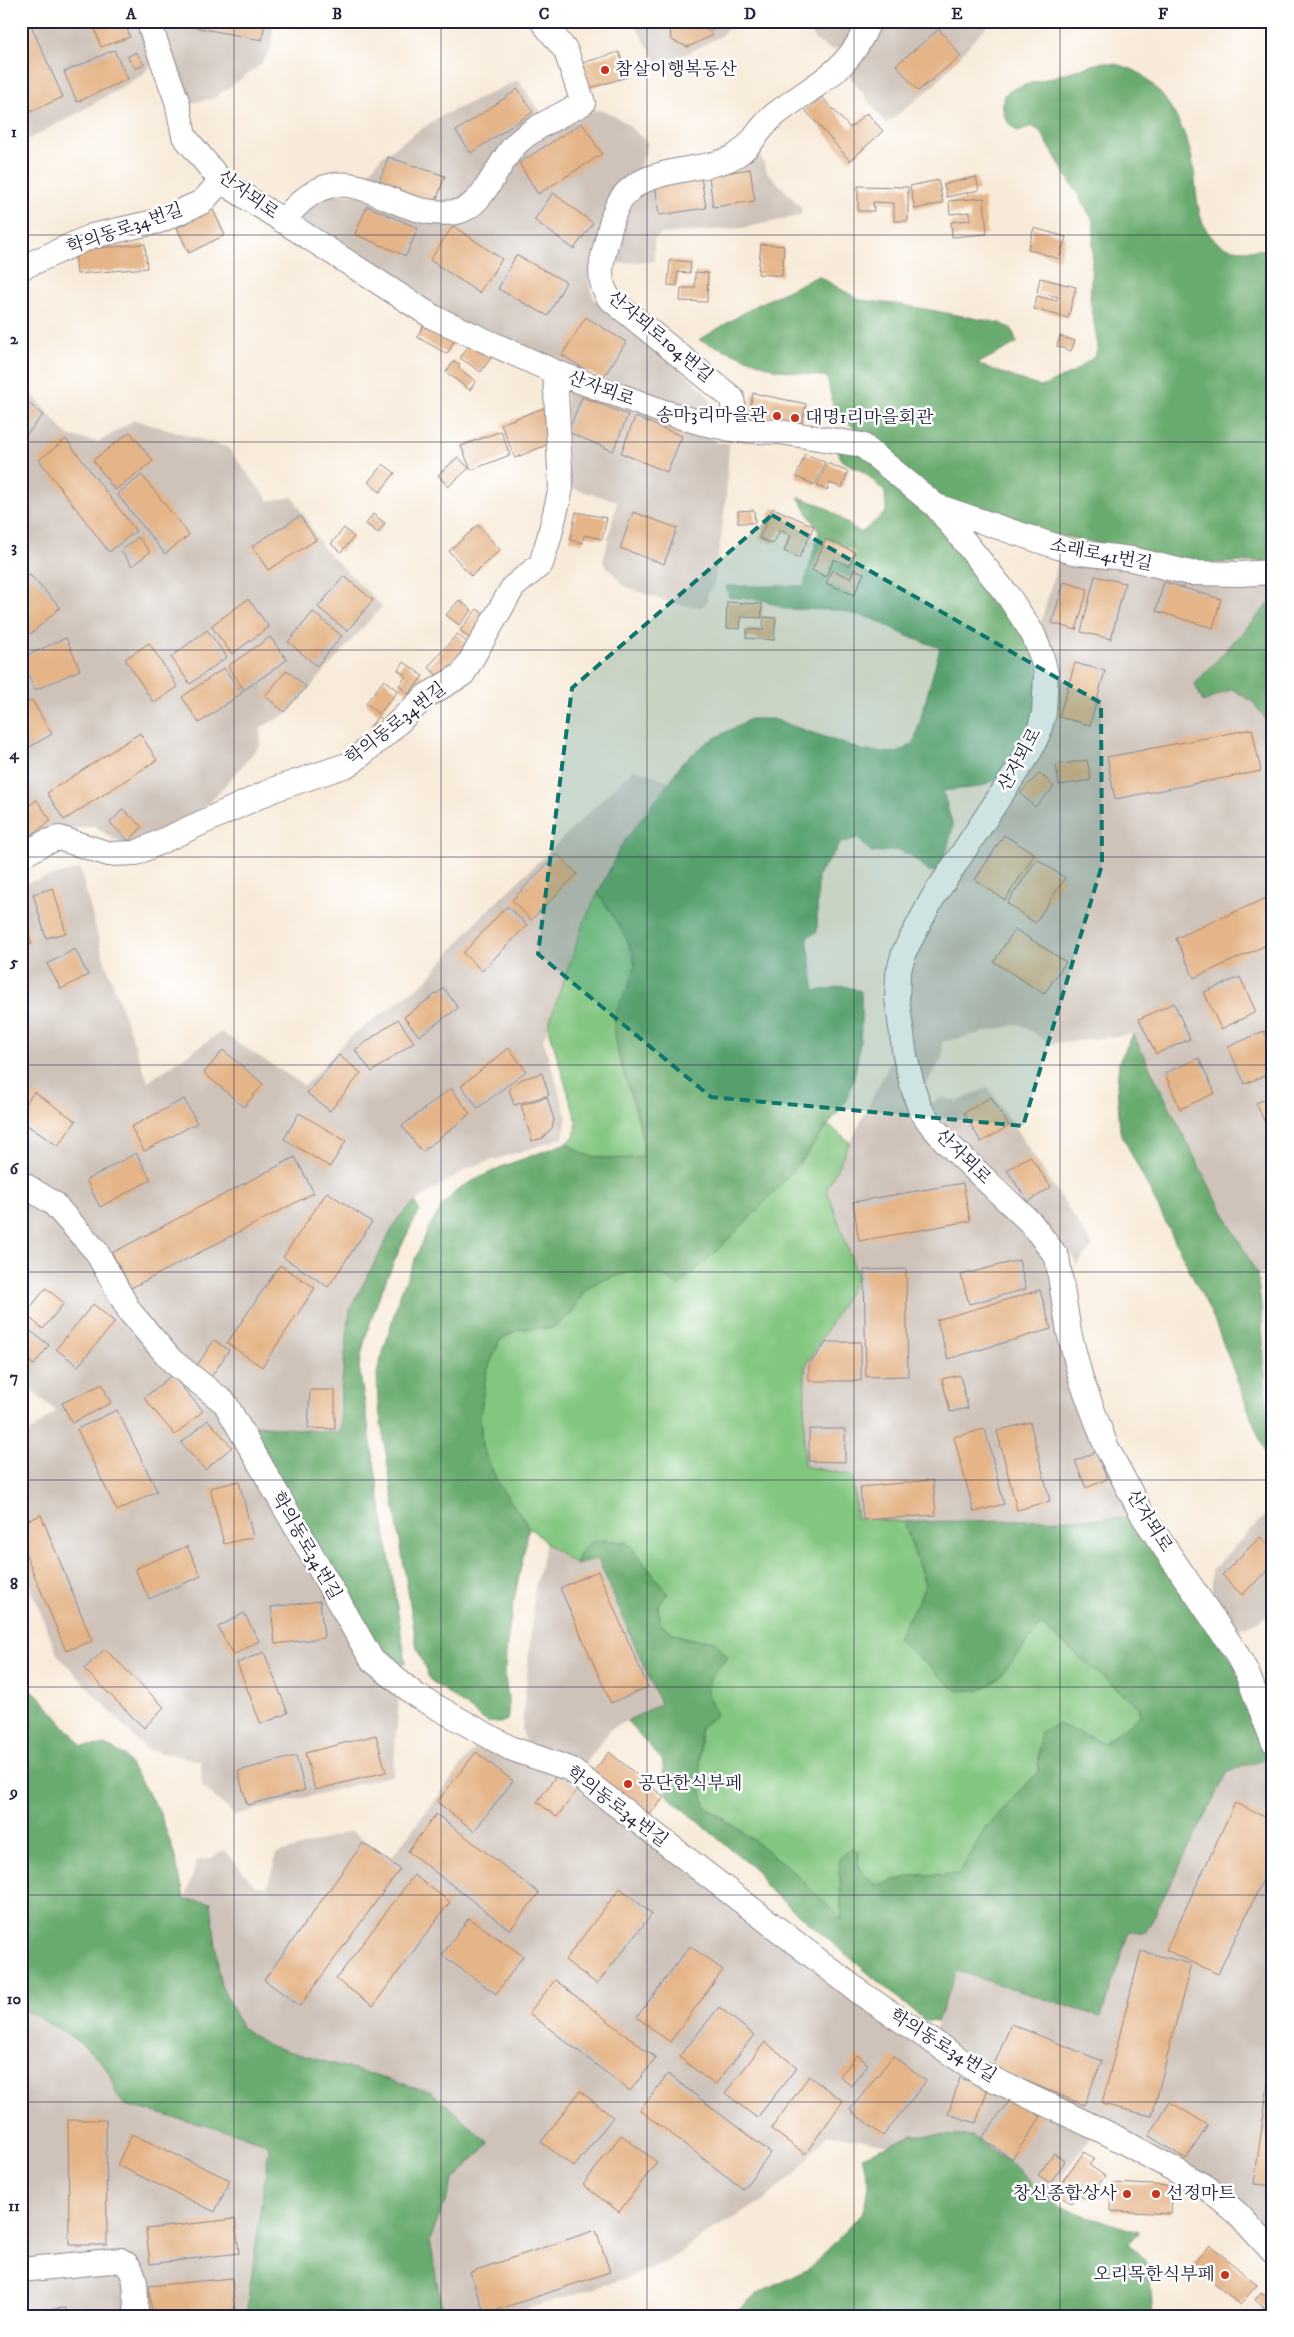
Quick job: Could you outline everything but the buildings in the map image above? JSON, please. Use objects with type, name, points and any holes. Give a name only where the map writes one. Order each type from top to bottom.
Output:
[{"type":"street","name":"산자뫼로","points":[[148,21],[177,101],[184,136],[221,180],[433,317],[555,372],[664,412],[736,430],[780,432],[862,445],[936,506],[1023,616],[1042,657],[1046,674],[1046,694],[1038,734],[1030,751],[932,898],[904,952],[898,974],[897,999],[905,1056],[920,1108],[932,1126],[948,1144],[1031,1223],[1057,1257],[1069,1332],[1076,1360],[1106,1446],[1143,1516],[1236,1652],[1247,1672],[1273,1741]]},
{"type":"street","points":[[283,221],[298,202],[310,193],[338,184],[364,188],[408,206],[429,212],[459,212],[470,208],[517,143],[583,102],[566,51],[542,21]]},
{"type":"street","name":"산자뫼로104번길","points":[[736,430],[732,398],[609,298],[602,288],[600,280],[603,259],[615,210],[623,196],[635,185],[648,178],[706,166],[737,155],[747,147],[764,124],[776,113],[814,89],[841,66],[854,52],[869,21]]},
{"type":"street","name":"학의동로34번길","points":[[21,268],[92,236],[159,221],[202,202],[221,180]]},
{"type":"street","name":"학의동로34번길","points":[[21,856],[46,842],[59,838],[109,854],[136,853],[275,789],[350,764],[426,696],[463,674],[513,587],[541,564],[550,538],[561,488],[555,372]]},
{"type":"street","name":"소래로41번길","points":[[936,506],[1074,552],[1132,559],[1190,573],[1240,574],[1273,572]]},
{"type":"street","name":"학의동로34번길","points":[[21,1183],[53,1203],[91,1245],[130,1312],[172,1361],[225,1403],[372,1660],[417,1696],[510,1748],[570,1769],[862,1994],[980,2073],[1111,2135],[1206,2187],[1240,2216],[1273,2252]]},
{"type":"street","points":[[21,2270],[120,2260],[129,2264],[134,2272],[136,2316]]},
{"type":"highlighted area","points":[[772,515],[1101,703],[1102,865],[1023,1126],[711,1097],[538,954],[572,688]]},
{"type":"shaded area","points":[[21,21],[142,21],[152,63],[142,75],[71,117],[21,143]]},
{"type":"shaded area","points":[[158,21],[273,21],[272,47],[260,65],[214,98],[186,104]]},
{"type":"shaded area","points":[[653,21],[736,21],[719,37],[686,54],[658,63],[636,27]]},
{"type":"shaded area","points":[[810,21],[861,21],[847,46],[832,50],[815,40],[810,29]]},
{"type":"shaded area","points":[[875,21],[991,21],[933,86],[886,124],[844,69]]},
{"type":"shaded area","points":[[518,80],[555,133],[593,110],[605,111],[623,121],[648,143],[638,173],[595,252],[589,285],[594,299],[635,328],[703,390],[715,407],[712,417],[709,419],[463,324],[296,221],[328,194],[357,194],[369,172],[382,156],[439,117]]},
{"type":"shaded area","points":[[754,149],[759,152],[767,172],[801,207],[802,212],[799,216],[743,228],[661,234],[655,238],[655,261],[611,264],[631,198]]},
{"type":"shaded area","points":[[21,310],[25,350],[22,382],[68,436],[99,442],[134,420],[227,447],[269,501],[293,497],[324,549],[382,606],[287,714],[261,727],[260,745],[214,798],[196,814],[127,847],[94,826],[53,831],[21,849],[21,638],[23,634],[21,631]]},
{"type":"shaded area","points":[[566,384],[705,433],[718,443],[729,443],[726,496],[721,537],[714,585],[708,593],[706,604],[700,607],[672,604],[624,586],[603,562],[617,501],[568,487]]},
{"type":"shaded area","points":[[1060,555],[1273,577],[1273,599],[1260,615],[1203,702],[1232,689],[1253,702],[1273,729],[1273,1274],[1257,1274],[1205,1178],[1133,1034],[1052,1044],[1019,1024],[942,1042],[943,1057],[923,1089],[906,1016],[912,949],[1043,737],[1039,629]]},
{"type":"shaded area","points":[[634,769],[670,781],[621,846],[584,922],[558,1002],[543,1039],[567,1118],[563,1138],[468,1168],[419,1199],[398,1218],[350,1309],[341,1390],[340,1433],[237,1423],[368,1668],[399,1699],[393,1775],[235,1815],[202,1786],[201,1761],[145,1749],[57,1654],[21,1563],[21,1439],[56,1411],[21,1381],[21,884],[80,869],[104,959],[148,1082],[221,1032],[305,1086],[347,1039],[425,982],[476,922]]},
{"type":"shaded area","points":[[894,1055],[903,1085],[1044,1254],[1131,1513],[1127,1518],[904,1522],[856,1518],[853,1476],[804,1466],[805,1367],[858,1277],[827,1189]]},
{"type":"shaded area","points":[[988,1087],[1093,1246],[1077,1265],[1070,1252],[946,1128],[929,1105],[942,1097],[957,1102]]},
{"type":"shaded area","points":[[1273,1507],[1273,1614],[1236,1631],[1212,1596],[1212,1570]]},
{"type":"shaded area","points":[[546,1543],[576,1565],[598,1558],[661,1705],[611,1729],[584,1766],[525,1742],[522,1728],[535,1587]]},
{"type":"shaded area","points":[[480,1741],[561,1773],[866,2005],[1092,2135],[1048,2195],[1013,2165],[913,2135],[889,2145],[827,2134],[797,2172],[766,2199],[704,2235],[667,2262],[623,2279],[505,2316],[443,2316],[430,2240],[454,2180],[489,2143],[321,2062],[270,2046],[240,2027],[220,1983],[211,1902],[185,1900],[197,1861],[211,1858],[225,1850],[255,1886],[267,1887],[277,1854],[351,1831],[391,1858]]},
{"type":"shaded area","points":[[1271,1758],[1273,1763],[1273,2237],[977,2064],[934,2032],[956,1971],[1101,2017],[1129,1931],[1146,1934],[1228,1771]]},
{"type":"shaded area","points":[[21,2009],[47,2023],[99,2059],[106,2069],[113,2088],[125,2105],[234,2133],[261,2141],[269,2147],[246,2316],[21,2316]]},
{"type":"green space","points":[[1103,62],[1126,67],[1139,73],[1159,92],[1176,116],[1192,158],[1201,218],[1210,235],[1223,246],[1230,248],[1273,250],[1273,561],[1200,564],[1042,532],[944,502],[834,411],[827,377],[775,369],[699,340],[757,305],[818,276],[860,300],[903,305],[1000,323],[1012,329],[1017,343],[977,364],[1041,387],[1072,373],[1095,356],[1098,347],[1090,299],[1094,222],[1040,131],[1031,126],[1019,132],[1014,129],[1007,121],[1003,111],[1003,100],[1004,95],[1015,88]]},
{"type":"green space","points":[[837,445],[857,449],[925,505],[1009,606],[1036,660],[1039,694],[1030,734],[1007,768],[995,780],[979,787],[943,791],[953,827],[941,872],[928,871],[909,854],[897,850],[872,853],[857,838],[841,843],[818,875],[817,932],[807,937],[815,991],[844,986],[861,991],[860,1046],[855,1073],[846,1100],[787,1177],[735,1233],[678,1286],[666,1276],[631,1272],[601,1280],[584,1291],[572,1313],[552,1328],[519,1329],[500,1340],[486,1373],[480,1416],[482,1447],[499,1485],[529,1527],[511,1616],[506,1652],[507,1720],[500,1723],[487,1722],[430,1680],[417,1648],[378,1404],[377,1373],[400,1294],[429,1227],[443,1205],[459,1188],[501,1167],[566,1143],[586,1155],[610,1159],[642,1157],[641,1127],[620,1057],[614,1024],[617,1010],[632,979],[635,964],[634,956],[626,937],[598,893],[621,846],[681,764],[706,743],[750,719],[773,719],[865,751],[897,753],[914,743],[940,648],[907,636],[874,619],[838,610],[785,609],[767,601],[729,597],[726,586],[804,586],[819,532],[798,497],[824,506],[861,533],[886,512],[885,492],[865,473],[841,460]]},
{"type":"green space","points":[[1273,599],[1273,729],[1253,702],[1232,689],[1203,702],[1195,684]]},
{"type":"green space","points":[[598,893],[626,937],[635,964],[629,984],[617,1052],[637,1116],[644,1148],[642,1158],[610,1159],[586,1155],[566,1143],[574,1137],[577,1123],[548,1026],[584,922]]},
{"type":"green space","points":[[1133,1034],[1205,1178],[1257,1274],[1261,1304],[1270,1466],[1213,1317],[1120,1131],[1117,1084],[1119,1062]]},
{"type":"green space","points":[[828,1125],[850,1142],[827,1189],[858,1277],[805,1367],[804,1466],[853,1476],[856,1518],[904,1522],[925,1584],[919,1600],[897,1638],[999,1678],[1041,1625],[1139,1707],[1142,1715],[1104,1743],[1058,1724],[1040,1732],[1038,1772],[985,1829],[959,1874],[917,1875],[876,1885],[858,1867],[859,1852],[840,1888],[842,1920],[793,1871],[739,1829],[705,1807],[700,1781],[700,1726],[710,1675],[727,1658],[699,1640],[675,1635],[661,1624],[658,1607],[603,1539],[588,1545],[581,1551],[576,1565],[546,1543],[529,1527],[499,1485],[482,1447],[480,1416],[486,1373],[500,1340],[519,1329],[552,1328],[572,1313],[584,1291],[601,1280],[631,1272],[666,1276],[795,1170]]},
{"type":"green space","points":[[415,1202],[419,1210],[392,1267],[376,1307],[363,1347],[359,1367],[406,1663],[394,1662],[377,1651],[244,1424],[340,1433],[341,1390],[350,1309],[398,1218]]},
{"type":"green space","points":[[1131,1513],[1238,1669],[1271,1758],[1228,1771],[1145,1934],[1129,1931],[1101,2017],[957,1971],[937,2022],[925,2021],[765,1886],[757,1871],[667,1796],[662,1760],[627,1721],[660,1704],[598,1559],[576,1565],[578,1556],[588,1544],[603,1541],[628,1543],[668,1593],[658,1607],[661,1625],[686,1638],[714,1640],[728,1658],[710,1679],[709,1697],[716,1716],[700,1727],[700,1781],[705,1807],[739,1829],[793,1871],[842,1920],[839,1858],[852,1847],[859,1852],[858,1867],[876,1885],[917,1875],[959,1874],[985,1829],[1038,1772],[1040,1732],[1058,1724],[1104,1743],[1141,1715],[1139,1707],[1041,1625],[999,1678],[981,1690],[957,1691],[897,1638],[919,1600],[925,1584],[904,1522],[1127,1518]]},
{"type":"green space","points":[[21,1681],[39,1696],[82,1746],[106,1745],[124,1755],[159,1811],[173,1850],[185,1900],[211,1902],[220,1983],[241,2027],[270,2046],[432,2092],[489,2143],[454,2180],[430,2240],[443,2316],[246,2316],[269,2147],[261,2141],[234,2133],[125,2105],[115,2092],[106,2068],[91,2052],[41,2019],[21,2009]]},
{"type":"green space","points":[[913,2135],[972,2136],[1013,2165],[1060,2207],[1139,2232],[1128,2243],[1149,2266],[1153,2316],[732,2316],[755,2295],[810,2268],[862,2214],[869,2186],[862,2156]]},
{"type":"place","name":"참살이행복동산","points":[[605,70]]},
{"type":"place","name":"송마3리마을관","points":[[777,416]]},
{"type":"place","name":"대명1리마을회관","points":[[795,418]]},
{"type":"place","name":"공단한식부페","points":[[628,1784]]},
{"type":"place","name":"창신종합상사","points":[[1127,2194]]},
{"type":"place","name":"선정마트","points":[[1156,2194]]},
{"type":"place","name":"오리목한식부페","points":[[1225,2275]]}]
